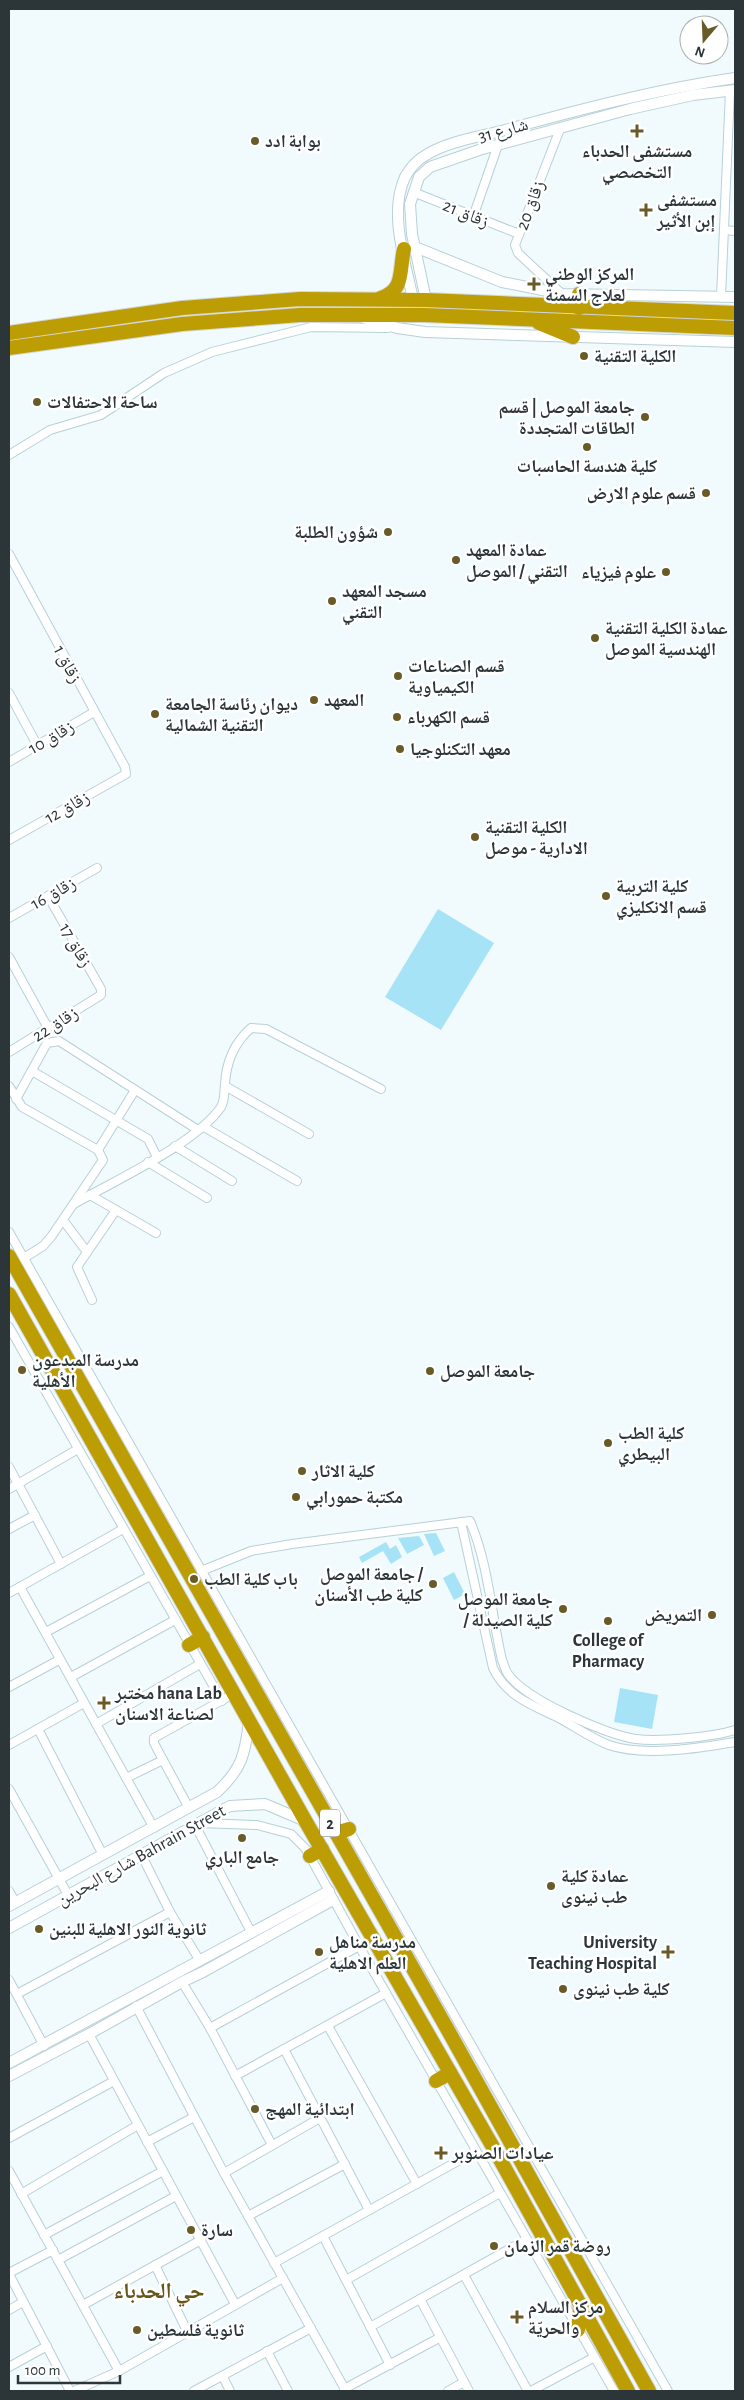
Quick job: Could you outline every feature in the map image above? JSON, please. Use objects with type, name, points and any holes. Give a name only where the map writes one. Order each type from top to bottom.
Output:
[{"type":"highway","points":[[378,299],[394,292],[398,286],[409,248]]},
{"type":"highway","points":[[11,332],[120,316],[243,302],[300,299],[579,301],[735,313]]},
{"type":"highway","points":[[9,348],[182,324],[300,315],[424,315],[735,328]]},
{"type":"highway","points":[[531,320],[573,337]]},
{"type":"highway","name":"2","points":[[9,1256],[108,1432],[194,1566],[342,1831],[512,2146],[649,2391]]},
{"type":"highway","name":"2","points":[[9,1294],[306,1822],[497,2154],[628,2391]]},
{"type":"highway","points":[[92,1440],[108,1432]]},
{"type":"highway","points":[[189,1645],[203,1637]]},
{"type":"highway","points":[[310,1856],[322,1849]]},
{"type":"highway","points":[[436,2081],[450,2073]]},
{"type":"highway","points":[[497,2154],[512,2146]]},
{"type":"highway","points":[[578,2330],[580,2307]]},
{"type":"street","name":"شارع 31","points":[[420,300],[409,248],[401,235],[398,202],[400,189],[406,175],[416,162],[441,148],[475,138],[645,94],[735,78]]},
{"type":"street","name":"شارع 31","points":[[409,248],[412,234],[410,204],[413,192],[424,172],[444,161],[638,107],[693,95],[732,90]]},
{"type":"street","points":[[721,297],[726,154],[732,90]]},
{"type":"street","name":"زقاق 20","points":[[560,129],[518,234],[516,245],[518,252],[562,294]]},
{"type":"street","points":[[475,138],[479,150]]},
{"type":"street","points":[[473,217],[498,145]]},
{"type":"street","points":[[726,154],[735,154]]},
{"type":"street","points":[[416,162],[424,172]]},
{"type":"street","name":"زقاق 21","points":[[413,192],[518,234]]},
{"type":"street","points":[[724,230],[735,231]]},
{"type":"street","points":[[401,235],[412,234]]},
{"type":"street","points":[[409,248],[502,282],[562,294],[579,301],[735,297]]},
{"type":"street","points":[[358,316],[397,328]]},
{"type":"street","points":[[9,455],[50,430],[101,414],[164,373],[212,352],[311,327],[397,328],[425,332],[735,342]]},
{"type":"street","name":"زقاق 1","points":[[9,554],[125,767],[126,774]]},
{"type":"street","points":[[9,692],[37,745]]},
{"type":"street","name":"زقاق 10","points":[[9,762],[94,712]]},
{"type":"street","name":"زقاق 12","points":[[9,840],[126,774]]},
{"type":"street","name":"زقاق 16","points":[[9,918],[97,868]]},
{"type":"street","name":"زقاق 17","points":[[48,896],[101,989],[100,995]]},
{"type":"street","points":[[9,957],[48,1028]]},
{"type":"street","name":"زقاق 22","points":[[9,1052],[100,995]]},
{"type":"street","points":[[74,1204],[201,1129],[223,1105],[226,1070],[231,1055],[238,1039],[252,1028],[266,1029],[381,1089]]},
{"type":"street","points":[[16,1099],[48,1043],[59,1041],[135,1090],[201,1129],[296,1181]]},
{"type":"street","points":[[32,1071],[117,1119],[148,1139],[158,1156]]},
{"type":"street","points":[[9,1086],[22,1107],[98,1150],[103,1160],[46,1243],[24,1258]]},
{"type":"street","points":[[225,1086],[309,1134]]},
{"type":"street","points":[[98,1150],[135,1090]]},
{"type":"street","points":[[175,1146],[232,1181]]},
{"type":"street","points":[[148,1162],[207,1198]]},
{"type":"street","points":[[90,1195],[156,1233]]},
{"type":"street","points":[[92,1300],[76,1267],[116,1210]]},
{"type":"street","points":[[63,1220],[87,1252]]},
{"type":"street","points":[[9,1232],[194,1566],[251,1551],[292,1544],[470,1521],[484,1559],[499,1647],[507,1673],[515,1682],[540,1698],[599,1728],[623,1736],[639,1739],[669,1738],[735,1730]]},
{"type":"street","points":[[9,1327],[222,1701]]},
{"type":"street","points":[[9,1489],[78,1449]]},
{"type":"street","points":[[9,1467],[62,1564]]},
{"type":"street","points":[[9,1529],[35,1515]]},
{"type":"street","points":[[461,1522],[493,1668],[499,1680],[518,1698],[596,1740],[619,1748],[643,1750],[672,1749],[735,1742]]},
{"type":"street","points":[[9,1593],[123,1529]]},
{"type":"street","points":[[46,1632],[150,1576]]},
{"type":"street","points":[[20,1587],[154,1828]]},
{"type":"street","points":[[71,1677],[175,1620]]},
{"type":"street","points":[[10,1683],[59,1660]]},
{"type":"street","points":[[96,1724],[200,1664]]},
{"type":"street","points":[[189,1808],[163,1760],[154,1738],[235,1693]]},
{"type":"street","points":[[9,1744],[84,1703]]},
{"type":"street","name":"شارع البحرين Bahrain Street","points":[[12,1904],[217,1792],[238,1769],[246,1748],[250,1722]]},
{"type":"street","points":[[38,1729],[103,1855]]},
{"type":"street","points":[[619,1748],[623,1736]]},
{"type":"street","points":[[126,1778],[163,1760]]},
{"type":"street","points":[[9,1789],[68,1895]]},
{"type":"street","name":"شارع البحرين Bahrain Street","points":[[9,1928],[230,1806],[254,1803],[275,1807],[306,1822]]},
{"type":"street","points":[[251,1932],[196,1824],[257,1824],[285,1832],[302,1843],[593,2358],[614,2391]]},
{"type":"street","points":[[342,1831],[511,2114],[668,2391]]},
{"type":"street","points":[[141,1854],[170,1912],[200,1961]]},
{"type":"street","points":[[9,1890],[12,1904]]},
{"type":"street","points":[[9,2076],[89,2034],[103,2020],[251,1932],[331,1895]]},
{"type":"street","points":[[9,2063],[136,2006],[204,1972],[331,1895]]},
{"type":"street","points":[[17,1994],[170,1912]]},
{"type":"street","points":[[210,2028],[359,1946]]},
{"type":"street","points":[[9,1980],[44,2046]]},
{"type":"street","points":[[182,1982],[210,2028],[272,2145]]},
{"type":"street","points":[[235,2076],[386,1993]]},
{"type":"street","points":[[136,2006],[224,2173],[345,2390],[439,2338]]},
{"type":"street","points":[[328,2026],[417,2184]]},
{"type":"street","points":[[89,2034],[235,2304]]},
{"type":"street","points":[[284,2049],[369,2210]]},
{"type":"street","points":[[9,2138],[114,2081]]},
{"type":"street","points":[[147,2142],[194,2117]]},
{"type":"street","points":[[224,2173],[320,2118]]},
{"type":"street","points":[[21,2194],[138,2125]]},
{"type":"street","points":[[274,2263],[476,2151]]},
{"type":"street","points":[[248,2216],[345,2164]]},
{"type":"street","points":[[44,2235],[163,2171]]},
{"type":"street","points":[[9,2172],[119,2371]]},
{"type":"street","points":[[346,2280],[500,2193]]},
{"type":"street","points":[[58,2260],[176,2196]]},
{"type":"street","points":[[323,2236],[390,2365]]},
{"type":"street","points":[[370,2327],[527,2239]]},
{"type":"street","points":[[83,2305],[201,2240]]},
{"type":"street","points":[[52,2250],[9,2273],[46,2346],[72,2391],[119,2371],[283,2278]]},
{"type":"street","points":[[155,2265],[188,2332]]},
{"type":"street","points":[[464,2275],[530,2391],[593,2358]]},
{"type":"street","points":[[420,2299],[439,2338],[470,2391]]},
{"type":"street","points":[[9,2310],[23,2302]]},
{"type":"street","points":[[194,2391],[311,2328]]},
{"type":"street","points":[[9,2367],[46,2346]]},
{"type":"street","points":[[267,2351],[288,2391]]},
{"type":"street","points":[[223,2377],[230,2391]]},
{"type":"street","points":[[448,2391],[464,2382]]},
{"type":"shaded area","points":[[438,909],[494,943],[441,1030],[385,997]]},
{"type":"shaded area","points":[[436,1533],[445,1551],[434,1556],[424,1534]]},
{"type":"shaded area","points":[[419,1536],[424,1545],[407,1554],[398,1538]]},
{"type":"shaded area","points":[[386,1542],[390,1549],[396,1545],[402,1557],[391,1564],[383,1551],[362,1563],[359,1557]]},
{"type":"shaded area","points":[[454,1572],[465,1594],[454,1600],[443,1578]]},
{"type":"shaded area","points":[[620,1688],[658,1695],[652,1729],[614,1722]]},
{"type":"place","name":"مستشفى الحدباء التخصصي","points":[[637,131]]},
{"type":"place","name":"بوابة ادد","points":[[255,141]]},
{"type":"place","name":"مستشفى إبن الأثير","points":[[646,210]]},
{"type":"place","name":"المركز الوطني لعلاج السمنة","points":[[534,284]]},
{"type":"place","name":"الكلية التقنية","points":[[584,356]]},
{"type":"place","name":"ساحة الاحتفالات","points":[[37,402]]},
{"type":"place","name":"جامعة الموصل | قسم الطاقات المتجددة","points":[[645,417]]},
{"type":"place","name":"كلية هندسة الحاسبات","points":[[587,447]]},
{"type":"place","name":"قسم علوم الارض","points":[[706,493]]},
{"type":"place","name":"شؤون الطلبة","points":[[388,532]]},
{"type":"place","name":"عمادة المعهد التقني / الموصل","points":[[456,560]]},
{"type":"place","name":"علوم فيزياء","points":[[666,572]]},
{"type":"place","name":"مسجد المعهد التقني","points":[[332,601]]},
{"type":"place","name":"عمادة الكلية التقنية الهندسية الموصل","points":[[595,638]]},
{"type":"place","name":"قسم الصناعات الكيمياوية","points":[[398,676]]},
{"type":"place","name":"المعهد","points":[[314,700]]},
{"type":"place","name":"ديوان رئاسة الجامعة التقنية الشمالية","points":[[155,714]]},
{"type":"place","name":"قسم الكهرباء","points":[[397,717]]},
{"type":"place","name":"معهد التكنلوجيا","points":[[400,749]]},
{"type":"place","name":"الكلية التقنية الادارية - موصل","points":[[475,837]]},
{"type":"place","name":"كلية التربية قسم الانكليزي","points":[[606,896]]},
{"type":"place","name":"مدرسة المبدعون الأهلية","points":[[22,1370]]},
{"type":"place","name":"جامعة الموصل","points":[[430,1371]]},
{"type":"place","name":"كلية الطب البيطري","points":[[608,1443]]},
{"type":"place","name":"كلية الاثار","points":[[302,1471]]},
{"type":"place","name":"مكتبة حمورابي","points":[[296,1497]]},
{"type":"place","name":"باب كلية الطب","points":[[194,1579]]},
{"type":"place","name":"جامعة الموصل / كلية طب الأسنان","points":[[433,1584]]},
{"type":"place","name":"جامعة الموصل / كلية الصيدلة","points":[[563,1609]]},
{"type":"place","name":"التمريض","points":[[712,1615]]},
{"type":"place","name":"College of Pharmacy","points":[[608,1621]]},
{"type":"place","name":"مختبر hana Lab لصناعة الاسنان","points":[[104,1703]]},
{"type":"place","name":"جامع الباري","points":[[242,1838]]},
{"type":"place","name":"عمادة كلية طب نينوى","points":[[551,1886]]},
{"type":"place","name":"ثانوية النور الاهلية للبنين","points":[[39,1929]]},
{"type":"place","name":"مدرسة مناهل العلم الاهلية","points":[[319,1952]]},
{"type":"place","name":"University Teaching Hospital","points":[[668,1952]]},
{"type":"place","name":"كلية طب نينوى","points":[[563,1989]]},
{"type":"place","name":"ابتدائية المهج","points":[[255,2109]]},
{"type":"place","name":"عيادات الصنوبر","points":[[441,2153]]},
{"type":"place","name":"سارة","points":[[191,2230]]},
{"type":"place","name":"روضة قمر الزمان","points":[[494,2246]]},
{"type":"place","name":"مركز السلام والحريّة","points":[[517,2317]]},
{"type":"place","name":"ثانوية فلسطين","points":[[137,2330]]},
{"type":"district","name":"حي الحدباء","points":[[159,2290]]}]
